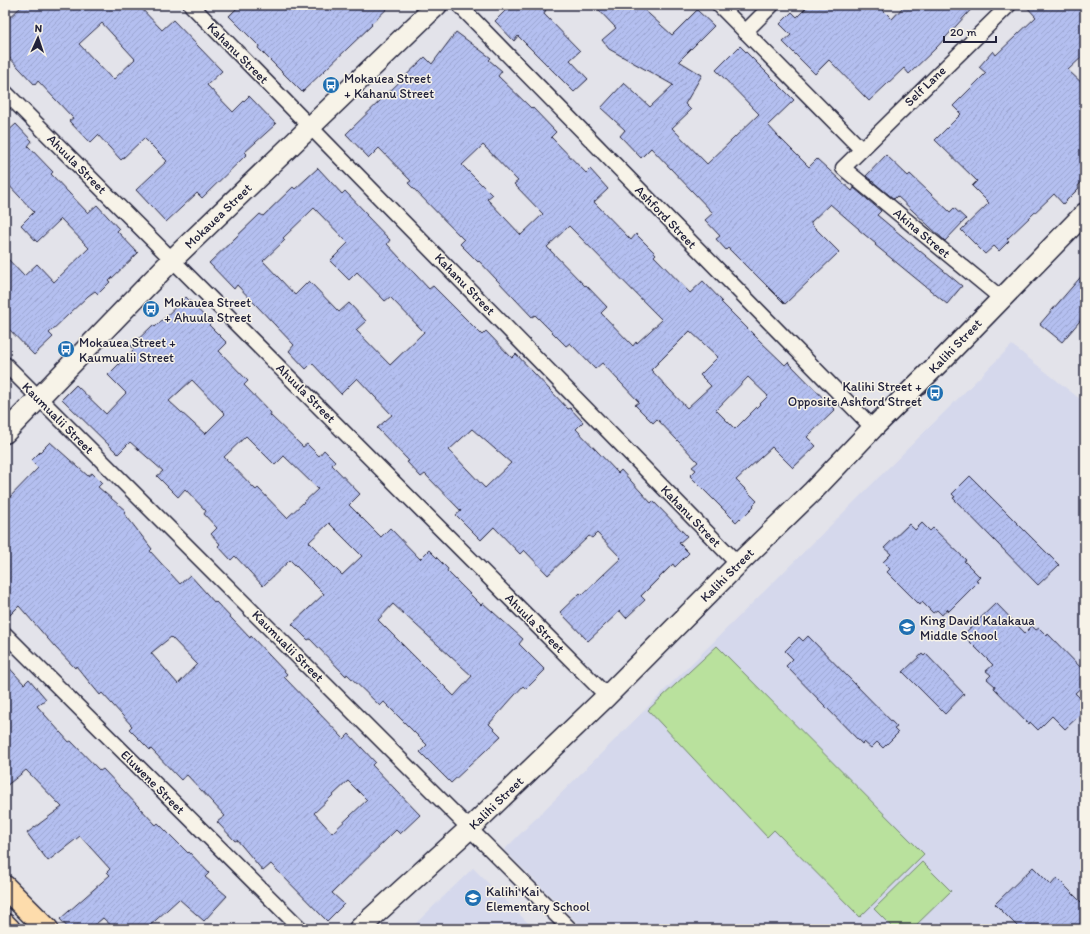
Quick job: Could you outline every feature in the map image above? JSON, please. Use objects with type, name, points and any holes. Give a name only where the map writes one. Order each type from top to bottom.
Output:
[{"type":"main road","name":"Mokauea Street","points":[[5,434],[173,259],[437,5]]},
{"type":"main road","name":"Kalihi Street","points":[[359,929],[470,828],[607,696],[813,491],[1085,212]]},
{"type":"main road","points":[[5,887],[47,929]]},
{"type":"main road","points":[[5,925],[9,929]]},
{"type":"street","name":"Kahanu Street","points":[[191,5],[738,564]]},
{"type":"street","name":"Ashford Street","points":[[458,5],[873,428]]},
{"type":"street","points":[[719,5],[861,149]]},
{"type":"street","points":[[745,32],[772,5]]},
{"type":"street","name":"Self Lane","points":[[843,168],[1009,5]]},
{"type":"street","name":"Ahuula Street","points":[[5,92],[607,696]]},
{"type":"street","name":"Akina Street","points":[[843,168],[1001,298]]},
{"type":"street","name":"Kaumualii Street","points":[[5,364],[570,929]]},
{"type":"street","name":"Eluwene Street","points":[[5,634],[301,929]]},
{"type":"shaded area","name":"King David Kalakaua Middle School","points":[[1012,345],[1085,403],[1085,929],[584,929],[504,850]]},
{"type":"shaded area","name":"Kalihi Kai Elementary School","points":[[473,868],[534,929],[410,929]]},
{"type":"green space","points":[[717,646],[924,854],[860,917],[774,830],[767,837],[648,710]]},
{"type":"green space","points":[[922,862],[951,891],[912,929],[894,929],[874,909]]},
{"type":"building","points":[[23,5],[138,5],[162,30],[173,20],[222,71],[207,85],[233,112],[249,96],[276,124],[245,152],[247,154],[202,198],[197,193],[166,222],[136,190],[167,161],[144,138],[121,160],[98,135],[90,143],[69,121],[73,118],[38,81],[35,85],[5,53],[5,22]],"holes":[[[102,23],[135,59],[113,80],[79,44]]]},
{"type":"building","points":[[240,5],[391,5],[302,92],[258,48],[259,46],[229,16]]},
{"type":"building","points":[[511,5],[548,5],[544,14],[580,51],[570,60],[588,79],[574,92],[518,36],[514,41],[495,21]]},
{"type":"building","points":[[594,5],[639,5],[672,35],[697,10],[714,26],[679,61],[702,75],[685,104],[691,110],[672,128],[707,164],[759,114],[716,70],[740,46],[794,100],[768,125],[778,136],[809,167],[817,159],[852,191],[854,188],[881,211],[877,215],[962,286],[947,304],[875,245],[876,244],[830,204],[811,222],[811,224],[839,252],[785,304],[728,248],[726,250],[716,239],[720,236],[705,220],[713,213],[651,148],[641,158],[620,136],[625,130],[601,108],[624,83],[650,107],[673,85],[609,49],[602,40],[616,28]]},
{"type":"building","points":[[809,5],[878,5],[892,19],[905,5],[975,5],[937,47],[909,74],[904,68],[869,101],[829,60],[815,74],[783,42],[791,35],[780,24],[792,12],[797,17]]},
{"type":"building","points":[[1025,5],[1085,5],[1085,54],[1068,70],[1085,86],[1085,178],[1078,186],[1079,188],[1063,204],[1054,194],[1007,239],[1009,241],[999,251],[994,246],[985,254],[961,230],[989,203],[972,186],[977,181],[935,140],[961,114],[953,106],[986,73],[979,67],[993,51],[996,55],[1036,17]]},
{"type":"building","points":[[456,32],[491,58],[489,60],[502,71],[498,76],[531,108],[532,107],[556,132],[551,137],[586,173],[590,169],[608,189],[594,202],[631,240],[636,234],[656,254],[654,256],[690,293],[703,281],[722,301],[721,302],[759,340],[785,365],[788,362],[835,410],[807,437],[816,446],[793,468],[772,447],[736,480],[757,501],[741,519],[740,518],[736,522],[690,476],[696,470],[692,467],[698,462],[657,419],[653,423],[635,405],[639,402],[602,363],[595,369],[570,343],[566,346],[535,315],[532,317],[479,261],[478,262],[460,244],[464,240],[408,183],[411,181],[379,148],[369,158],[346,134],[425,57],[432,64]],"holes":[[[483,145],[518,181],[514,184],[543,214],[521,235],[487,199],[492,195],[462,165]],[[569,226],[662,320],[633,346],[601,313],[607,307],[547,247]],[[690,331],[718,357],[700,375],[711,386],[687,408],[651,370]],[[748,377],[768,396],[735,429],[716,410]]]},
{"type":"building","points":[[16,124],[32,141],[28,146],[53,172],[51,174],[88,213],[97,205],[119,229],[117,231],[138,253],[109,281],[110,282],[98,294],[95,291],[88,296],[49,333],[53,337],[34,355],[5,325],[5,256],[24,276],[37,264],[54,282],[89,248],[61,219],[37,242],[21,225],[34,212],[5,181],[5,134]]},
{"type":"building","points":[[886,155],[908,176],[910,174],[950,212],[954,208],[966,219],[945,241],[897,196],[894,199],[866,176]]},
{"type":"building","points":[[318,168],[342,194],[345,191],[390,240],[387,244],[429,289],[433,286],[482,335],[486,331],[512,358],[516,354],[568,409],[570,408],[583,422],[576,429],[618,473],[621,470],[651,503],[653,501],[687,536],[679,543],[689,553],[675,567],[673,564],[641,596],[645,600],[626,618],[620,611],[588,641],[560,612],[580,593],[582,595],[621,558],[597,533],[592,538],[589,536],[548,575],[524,550],[520,554],[494,527],[481,540],[456,515],[461,511],[425,474],[421,477],[407,462],[409,461],[377,428],[392,415],[357,378],[341,394],[312,363],[306,369],[289,351],[294,345],[237,285],[234,289],[209,263],[260,214],[263,216],[293,187],[295,189]],"holes":[[[314,208],[348,243],[330,261],[349,280],[357,272],[385,301],[390,297],[424,332],[390,365],[356,330],[366,321],[349,303],[339,312],[309,281],[295,295],[263,261],[285,240],[283,238]],[[472,429],[511,463],[485,488],[449,450]]]},
{"type":"building","points":[[1085,272],[1085,315],[1062,342],[1040,324]]},
{"type":"building","points":[[186,297],[211,323],[209,325],[227,343],[219,351],[248,381],[244,385],[271,413],[270,415],[303,447],[307,444],[319,456],[324,450],[335,461],[332,465],[360,494],[349,505],[381,537],[390,528],[420,559],[429,550],[448,569],[447,571],[481,605],[483,603],[523,639],[519,644],[545,670],[526,689],[523,686],[489,724],[501,736],[451,783],[420,752],[427,745],[384,702],[380,706],[347,674],[346,676],[310,639],[308,640],[292,624],[324,594],[290,560],[263,586],[235,556],[231,560],[218,546],[220,544],[211,534],[217,528],[204,514],[206,511],[185,489],[178,497],[157,476],[163,471],[130,442],[118,454],[62,399],[76,385],[106,414],[126,393],[108,375],[134,349],[131,346],[153,325],[155,327]],"holes":[[[192,380],[225,414],[205,434],[169,401]],[[246,436],[275,465],[284,456],[318,489],[287,518],[258,488],[256,490],[224,457]],[[329,523],[362,556],[342,575],[309,542]],[[393,604],[472,676],[454,696],[378,620]]]},
{"type":"building","points":[[50,442],[88,476],[92,473],[102,483],[98,487],[126,511],[124,513],[152,549],[150,551],[180,584],[190,575],[215,603],[216,602],[250,638],[251,636],[287,674],[284,677],[344,739],[349,734],[375,762],[372,765],[420,815],[400,834],[396,830],[332,893],[344,904],[327,921],[271,864],[263,871],[237,840],[235,841],[217,822],[225,816],[187,775],[181,780],[129,729],[132,726],[102,693],[100,695],[76,666],[75,668],[19,606],[5,620],[5,502],[38,468],[31,461]],"holes":[[[171,637],[197,664],[178,684],[151,653]],[[348,781],[367,800],[332,833],[314,813]]]},
{"type":"building","points":[[970,476],[1059,565],[1038,585],[953,498],[955,497],[952,494]]},
{"type":"building","points":[[922,523],[930,531],[933,528],[966,560],[964,561],[980,577],[976,581],[978,582],[949,611],[947,609],[942,615],[937,610],[933,613],[922,602],[920,605],[887,572],[890,569],[883,562],[891,554],[884,548],[909,524],[915,530]]},
{"type":"building","points":[[996,603],[1025,633],[1032,626],[1036,630],[1039,628],[1047,636],[1048,634],[1085,672],[1085,684],[1075,693],[1085,703],[1085,710],[1065,729],[1052,716],[1038,730],[1030,722],[1029,724],[987,679],[991,675],[986,671],[993,665],[963,635]]},
{"type":"building","points":[[808,636],[897,727],[894,729],[898,733],[883,748],[877,742],[871,748],[864,742],[862,744],[786,666],[793,659],[785,651],[799,637],[803,641]]},
{"type":"building","points":[[922,654],[924,656],[926,654],[964,694],[945,714],[903,672]]},
{"type":"building","points":[[5,663],[24,684],[29,679],[46,699],[37,706],[69,742],[71,741],[100,771],[103,769],[156,825],[158,823],[188,853],[189,852],[209,873],[205,877],[227,896],[204,921],[179,899],[146,929],[115,929],[103,918],[90,929],[69,929],[60,919],[110,875],[107,872],[110,869],[80,836],[48,861],[27,833],[62,807],[26,770],[5,787]]},
{"type":"building","points":[[1033,867],[1051,885],[1057,878],[1085,906],[1085,929],[1020,929],[995,904]]},
{"type":"place","name":"Mokauea Street + Kahanu Street","points":[[331,85]]},
{"type":"place","name":"Mokauea Street + Ahuula Street","points":[[151,309]]},
{"type":"place","name":"Mokauea Street + Kaumualii Street","points":[[66,349]]},
{"type":"place","name":"Kalihi Street + Opposite Ashford Street","points":[[935,393]]},
{"type":"place","name":"King David Kalakaua Middle School","points":[[907,627]]},
{"type":"place","name":"Kalihi Kai Elementary School","points":[[473,898]]}]
